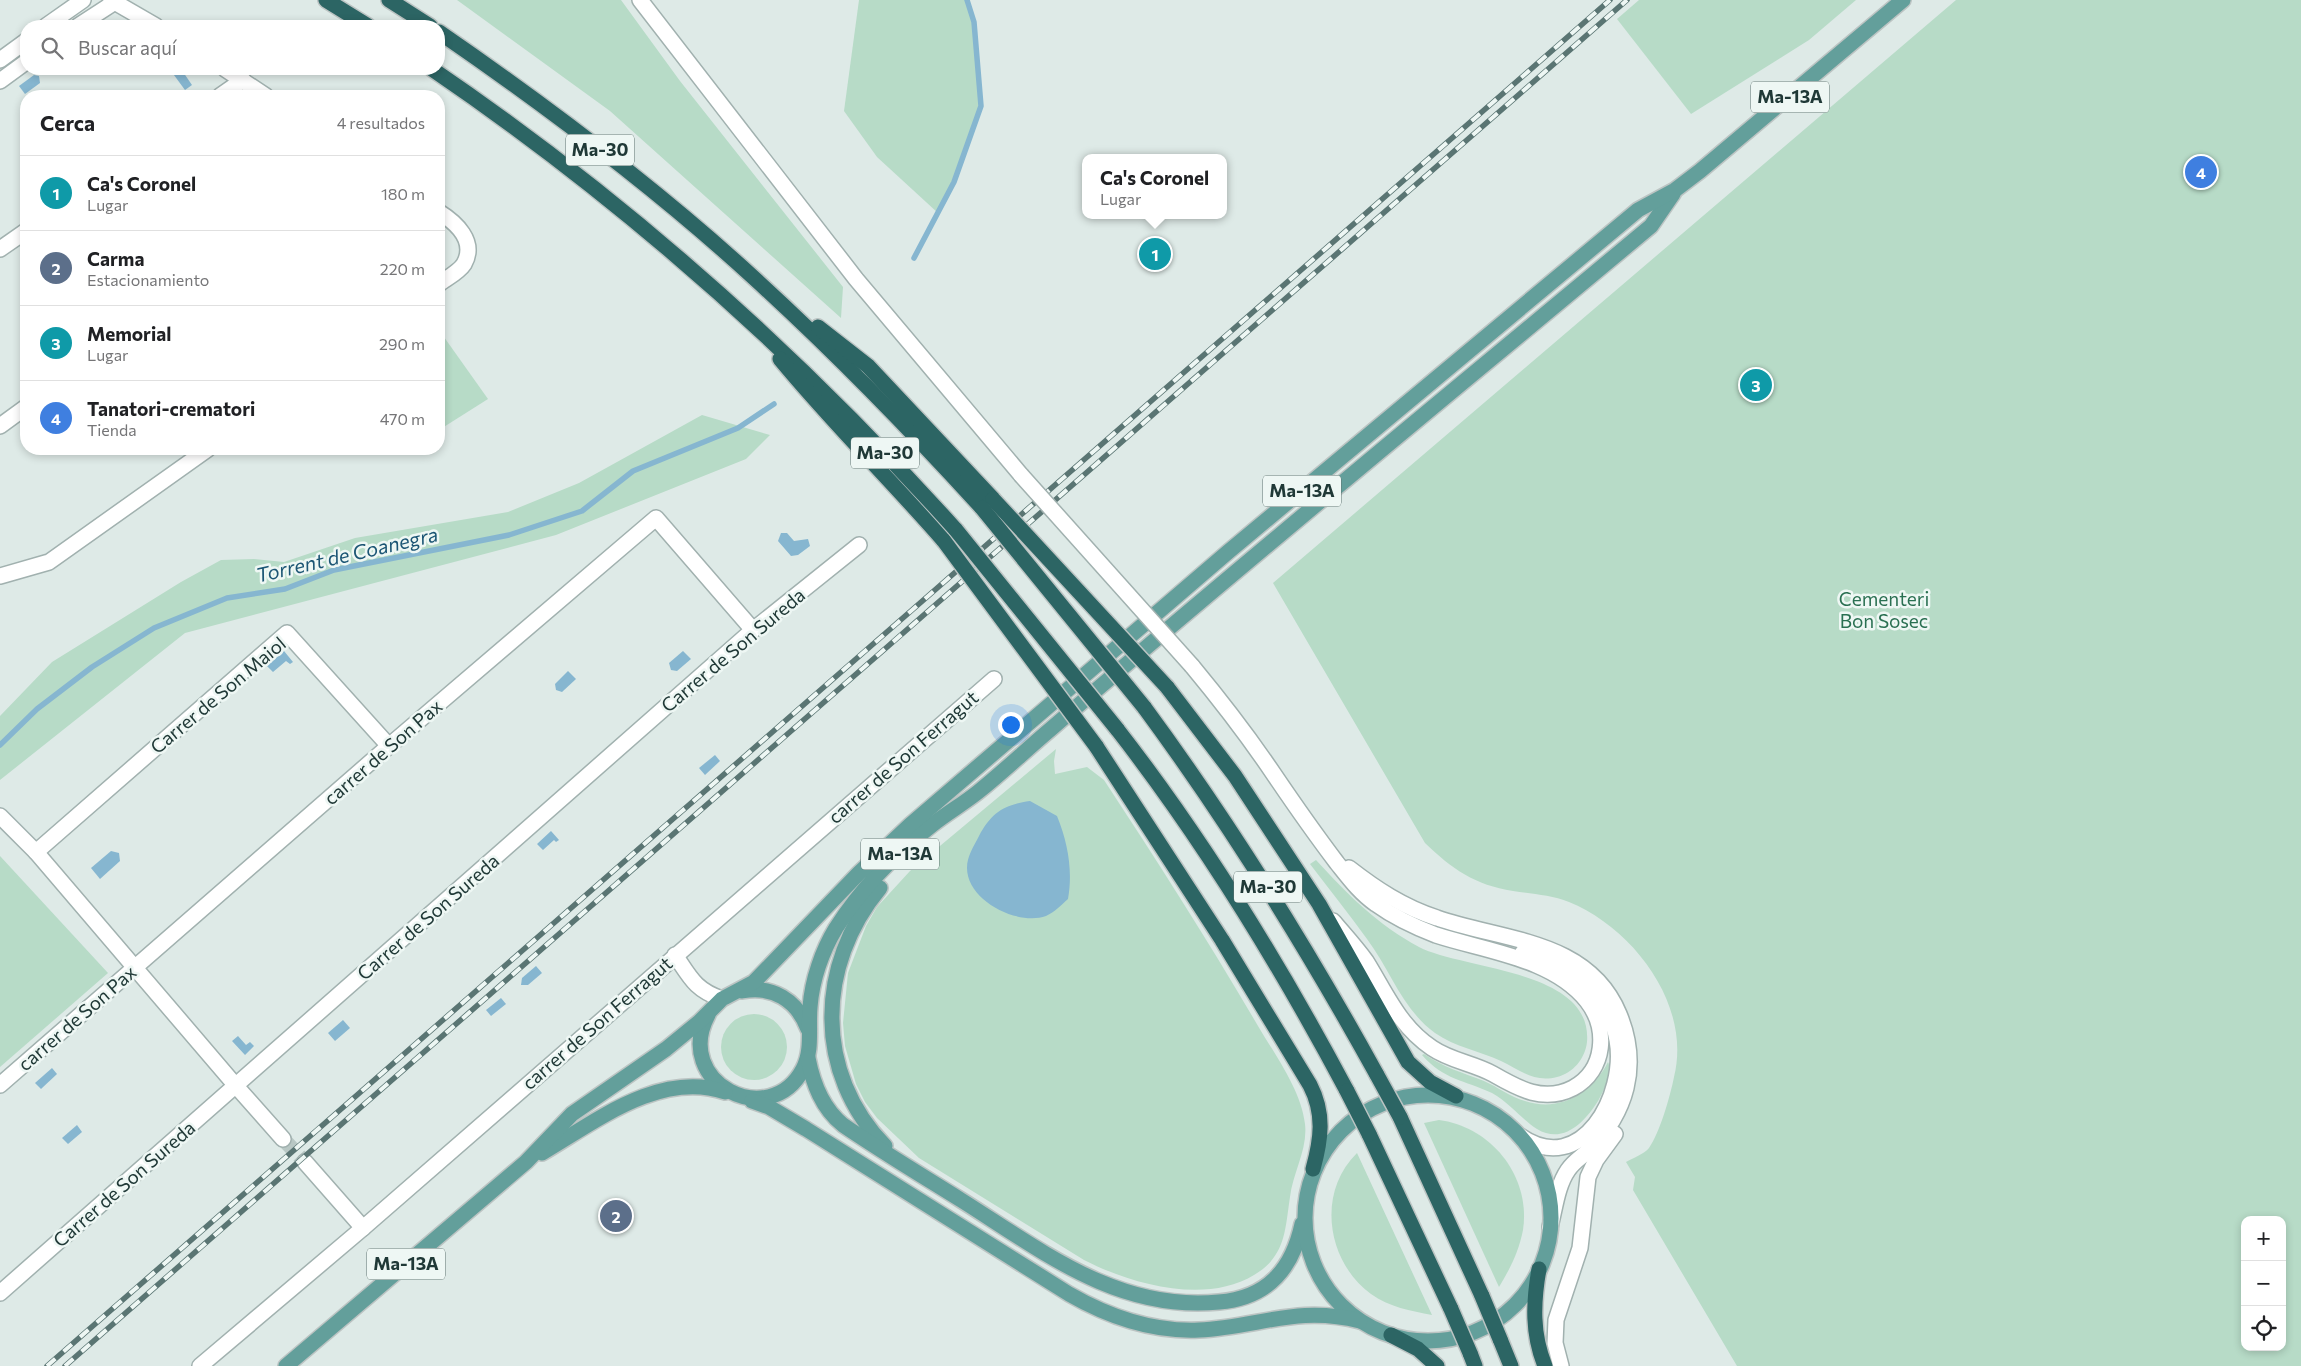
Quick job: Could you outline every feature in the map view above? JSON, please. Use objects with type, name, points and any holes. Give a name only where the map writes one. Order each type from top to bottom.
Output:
[{"type":"highway","points":[[326,0],[358,20]]},
{"type":"highway","points":[[389,0],[421,20]]},
{"type":"highway","name":"Ma-30","points":[[445,36],[584,137],[754,277],[988,504],[1144,707],[1196,778],[1267,885],[1304,945],[1400,1118],[1482,1296],[1511,1366]]},
{"type":"highway","name":"Ma-30","points":[[440,75],[572,170],[629,215],[739,309],[845,412],[956,530],[1117,729],[1172,802],[1250,922],[1291,991],[1369,1134],[1472,1359]]},
{"type":"highway","points":[[739,309],[822,410],[865,452],[944,541],[1096,746],[1222,940],[1314,1093],[1320,1112],[1321,1132],[1313,1169]]},
{"type":"highway","points":[[988,504],[1167,688],[1235,776],[1319,904],[1408,1062],[1430,1082],[1456,1096]]},
{"type":"highway","points":[[1539,1269],[1534,1320],[1538,1343],[1546,1366]]},
{"type":"highway","points":[[1391,1335],[1418,1349],[1437,1366]]},
{"type":"main road","name":"Ma-13A","points":[[286,1366],[526,1162],[572,1114],[666,1049],[723,1000],[754,982],[859,872],[1228,552],[1630,217],[1675,190],[1789,98],[1903,0]]},
{"type":"main road","name":"Ma-13A","points":[[526,1162],[617,1107],[650,1094],[675,1089],[708,1088],[738,1096],[768,1097],[782,1092],[794,1083],[808,1058],[810,999],[829,940],[845,915],[883,870],[930,826],[978,792],[1191,608],[1651,226],[1675,190]]},
{"type":"main road","points":[[902,1163],[864,1122],[849,1097],[839,1072],[833,1044],[832,1018],[839,966],[858,919],[879,889],[978,792]]},
{"type":"main road","name":"Ma-13A","points":[[723,1000],[766,990],[781,995],[794,1005],[804,1018],[809,1033]]},
{"type":"main road","points":[[723,1000],[700,1037],[700,1052],[704,1067],[718,1084],[738,1096],[769,1107],[806,1128],[1069,1294],[1130,1322],[1171,1330],[1199,1330],[1299,1314],[1335,1315],[1360,1321],[1391,1335],[1412,1340],[1442,1341],[1458,1339],[1486,1329],[1510,1312],[1521,1299],[1539,1269],[1547,1248],[1550,1227],[1550,1205],[1547,1184],[1539,1163],[1520,1136],[1496,1114],[1477,1103],[1456,1096],[1434,1093],[1413,1095],[1381,1106],[1345,1128],[1332,1139],[1313,1169],[1306,1193],[1300,1234],[1289,1260],[1284,1270],[1266,1287],[1243,1298],[1226,1302],[1194,1304],[1165,1302],[1126,1293],[1080,1273],[902,1163],[835,1118],[821,1100],[808,1058]]},
{"type":"main road","points":[[1304,1214],[1308,1248],[1316,1270],[1333,1295],[1360,1321]]},
{"type":"street","points":[[55,20],[83,0]]},
{"type":"street","points":[[640,0],[856,279],[1021,475],[1192,666],[1237,722],[1330,853],[1365,896],[1388,912],[1437,935],[1492,950],[1556,974],[1578,991],[1593,1009],[1601,1030],[1599,1056],[1586,1078],[1572,1088],[1546,1095],[1527,1092],[1484,1070],[1451,1058],[1431,1048],[1410,1031],[1400,1019],[1358,951],[1319,904]]},
{"type":"street","points":[[86,20],[113,1],[146,20]]},
{"type":"street","points":[[0,60],[20,45]]},
{"type":"street","points":[[0,81],[20,66]]},
{"type":"street","points":[[235,75],[257,90]]},
{"type":"street","points":[[229,90],[243,80]]},
{"type":"street","points":[[445,216],[453,221],[464,235],[466,256],[463,265],[445,280]]},
{"type":"street","points":[[0,249],[20,235]]},
{"type":"street","points":[[0,426],[20,411]]},
{"type":"street","points":[[0,576],[49,562],[200,455]]},
{"type":"street","name":"carrer de Son Pax","points":[[0,1085],[389,746],[656,518],[753,630]]},
{"type":"street","name":"Carrer de Son Sureda","points":[[0,1292],[753,630],[859,545]]},
{"type":"street","name":"Carrer de Son Maiol","points":[[36,852],[287,633],[389,746]]},
{"type":"street","name":"carrer de Son Ferragut","points":[[200,1366],[363,1228],[994,679]]},
{"type":"street","points":[[0,816],[36,852],[283,1139]]},
{"type":"street","points":[[1330,853],[1372,886],[1402,904],[1438,919],[1549,948],[1585,969],[1599,981],[1613,1000],[1627,1038],[1629,1054],[1628,1075],[1618,1110],[1599,1139],[1566,1172],[1559,1187],[1550,1227]]},
{"type":"street","points":[[1492,933],[1545,937],[1575,949],[1592,961],[1620,994],[1633,1022],[1638,1044],[1638,1075],[1632,1102],[1623,1123],[1596,1160],[1588,1177],[1579,1254],[1556,1320],[1555,1343],[1560,1366]]},
{"type":"street","points":[[1492,950],[1527,952],[1575,974],[1594,991],[1604,1006],[1618,1046],[1617,1074],[1612,1096],[1600,1117],[1584,1136],[1565,1147],[1552,1148],[1538,1146],[1520,1136]]},
{"type":"street","points":[[675,955],[696,985],[706,994],[723,1000]]},
{"type":"street","points":[[305,1162],[363,1228]]},
{"type":"green space","points":[[457,0],[621,0],[680,81],[843,287],[841,318],[610,111]]},
{"type":"green space","points":[[859,0],[967,0],[974,22],[981,106],[954,182],[938,213],[877,157],[844,111]]},
{"type":"green space","points":[[1639,0],[1856,0],[1809,40],[1691,114],[1617,19]]},
{"type":"green space","name":"Cementeri Bon Sosec","points":[[1956,0],[2301,0],[2301,1366],[1737,1366],[1633,1190],[1635,1177],[1626,1162],[1644,1152],[1653,1141],[1664,1114],[1674,1077],[1677,1050],[1674,1023],[1666,997],[1652,972],[1635,950],[1615,930],[1593,914],[1569,902],[1548,896],[1487,885],[1455,868],[1425,843],[1273,583]]},
{"type":"green space","points":[[445,338],[488,399],[445,426]]},
{"type":"green space","points":[[702,415],[770,435],[746,459],[556,535],[185,633],[0,780],[0,716],[52,662],[181,582],[221,560],[254,559],[284,562],[355,538],[508,512],[579,483]]},
{"type":"green space","points":[[1056,749],[1054,761],[1055,774],[1087,767],[1104,780],[1221,964],[1293,1086],[1303,1111],[1305,1124],[1304,1142],[1292,1188],[1282,1241],[1278,1251],[1265,1268],[1235,1284],[1213,1289],[1168,1288],[1124,1277],[1084,1260],[919,1158],[877,1118],[865,1102],[856,1084],[845,1046],[843,1023],[848,973],[866,926],[877,907],[910,871]]},
{"type":"green space","points":[[0,856],[108,973],[0,1067]]},
{"type":"green space","points":[[1316,860],[1339,885],[1377,919],[1419,947],[1439,955],[1522,976],[1548,986],[1569,1000],[1583,1018],[1587,1042],[1581,1059],[1573,1069],[1563,1075],[1549,1078],[1534,1077],[1493,1057],[1451,1042],[1435,1033],[1414,1013],[1405,1001],[1367,939],[1310,864]]},
{"type":"green space","points":[[754,1014],[767,1016],[782,1029],[785,1034],[787,1047],[785,1060],[772,1075],[767,1078],[754,1080],[741,1078],[726,1065],[723,1060],[721,1047],[723,1034],[736,1019],[741,1016]]},
{"type":"green space","points":[[1424,1054],[1446,1066],[1484,1081],[1514,1097],[1538,1104],[1563,1102],[1584,1091],[1602,1073],[1608,1062],[1609,1071],[1607,1081],[1593,1109],[1572,1129],[1556,1134],[1537,1129],[1492,1093],[1446,1075],[1430,1063],[1422,1055]]},
{"type":"green space","points":[[1439,1120],[1458,1125],[1476,1133],[1491,1144],[1504,1158],[1514,1174],[1521,1191],[1524,1210],[1523,1230],[1514,1260],[1499,1287],[1424,1123]]},
{"type":"green space","points":[[1357,1153],[1432,1315],[1400,1308],[1371,1294],[1356,1280],[1344,1264],[1336,1246],[1332,1226],[1332,1207],[1336,1187],[1344,1169]]},
{"type":"water","points":[[34,75],[39,76],[40,83],[30,90],[22,90],[19,86]]},
{"type":"water","points":[[174,75],[185,75],[192,85],[185,90]]},
{"type":"water","points":[[781,533],[787,533],[794,541],[808,539],[810,546],[798,555],[791,556],[778,541]]},
{"type":"water","points":[[284,651],[293,662],[290,664],[286,661],[273,672],[267,666]]},
{"type":"water","points":[[683,651],[691,659],[677,671],[671,670],[669,663]]},
{"type":"water","points":[[568,671],[576,679],[562,692],[556,690],[555,684]]},
{"type":"water","points":[[715,755],[720,761],[705,775],[699,768]]},
{"type":"water","points":[[1030,801],[1057,816],[1067,847],[1070,868],[1068,899],[1046,916],[1035,918],[1009,914],[985,900],[975,891],[969,880],[967,868],[968,859],[973,847],[994,815],[1013,805]]},
{"type":"water","points":[[551,831],[559,840],[556,842],[554,840],[543,850],[537,844]]},
{"type":"water","points":[[111,851],[119,853],[120,861],[100,879],[91,868]]},
{"type":"water","points":[[536,966],[542,973],[528,985],[521,985],[522,978]]},
{"type":"water","points":[[501,998],[506,1004],[491,1016],[486,1010]]},
{"type":"water","points":[[343,1020],[350,1028],[335,1041],[328,1033]]},
{"type":"water","points":[[238,1036],[246,1045],[250,1042],[254,1046],[245,1055],[232,1041]]},
{"type":"water","points":[[52,1068],[57,1074],[41,1089],[35,1083]]},
{"type":"water","points":[[77,1125],[82,1132],[68,1144],[62,1138]]},
{"type":"waterway","name":"Torrent de Coanegra","points":[[914,258],[954,182],[981,106],[974,22],[967,0]]},
{"type":"waterway","name":"Torrent de Coanegra","points":[[0,745],[37,709],[92,667],[154,628],[227,598],[285,589],[334,570],[509,535],[582,511],[633,471],[738,428],[774,404]]},
{"type":"tunnel","points":[[283,1139],[305,1162]]},
{"type":"railway","points":[[47,1366],[1610,0]]},
{"type":"railway","points":[[65,1366],[1627,0]]},
{"type":"place","name":"Tanatori-crematori","points":[[2201,172]]},
{"type":"place","name":"Ca's Coronel","points":[[1155,254]]},
{"type":"place","name":"Memorial","points":[[1756,385]]},
{"type":"place","name":"Carma","points":[[616,1216]]}]
